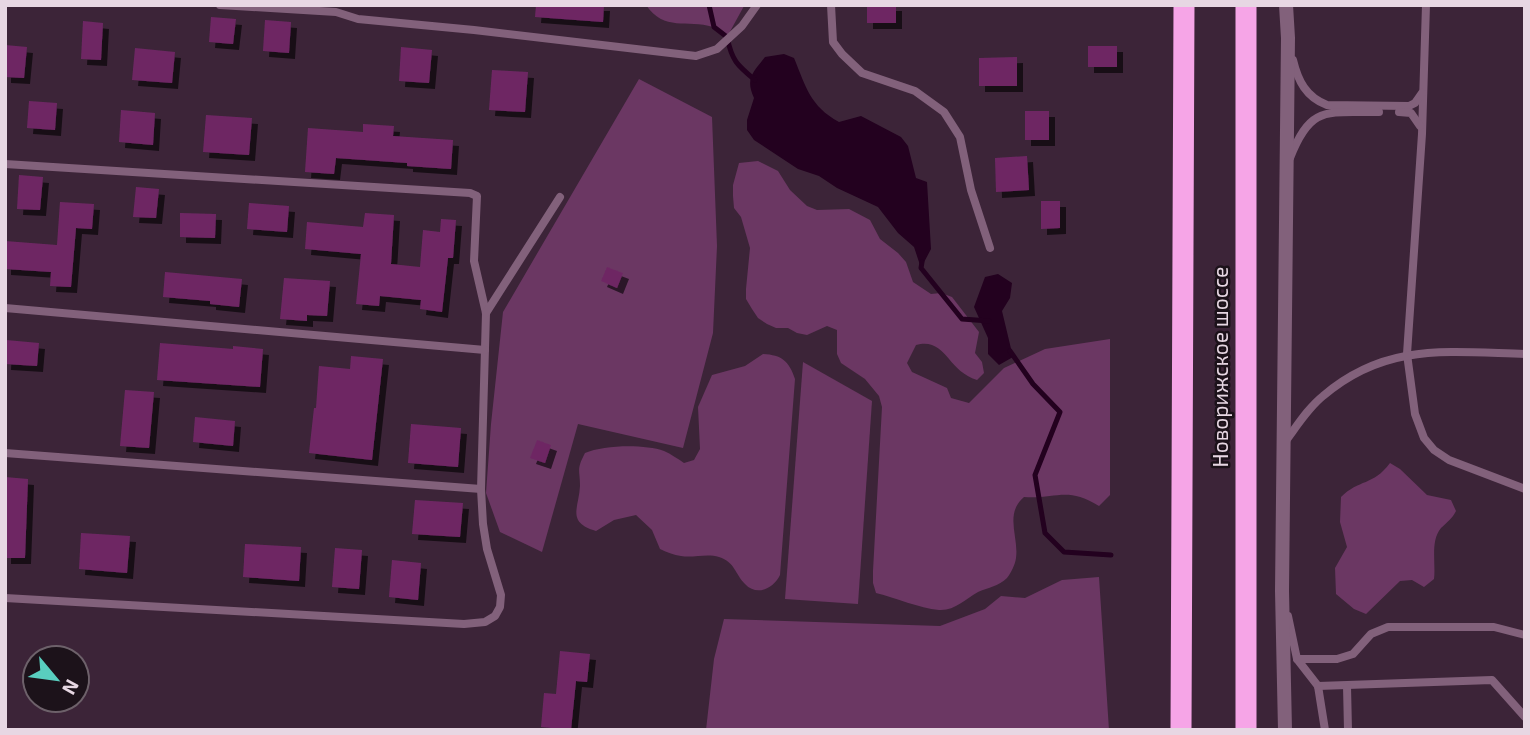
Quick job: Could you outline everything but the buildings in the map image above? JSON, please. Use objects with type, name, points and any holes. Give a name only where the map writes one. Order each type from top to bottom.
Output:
[{"type":"highway","name":"Новорижское шоссе","points":[[1181,730],[1184,5]]},
{"type":"highway","name":"Новорижское шоссе","points":[[1246,5],[1246,730]]},
{"type":"street","points":[[1285,730],[1282,591],[1288,38],[1286,5]]},
{"type":"lane","points":[[220,5],[336,12],[358,19],[695,56],[717,49],[742,26],[757,5]]},
{"type":"lane","points":[[831,5],[833,42],[862,73],[915,91],[944,112],[960,137],[971,190],[990,248]]},
{"type":"lane","points":[[1426,5],[1422,134],[1407,354],[1415,414],[1428,444],[1449,460],[1525,489]]},
{"type":"lane","points":[[1288,38],[1299,81],[1310,95],[1322,103],[1334,107],[1409,106],[1415,103],[1424,90]]},
{"type":"lane","points":[[1286,167],[1304,128],[1325,114],[1408,112],[1416,117],[1422,134]]},
{"type":"lane","points":[[5,164],[470,193],[477,196],[474,261],[486,313],[481,489],[487,549],[501,595],[500,607],[495,616],[485,622],[464,624],[5,598]]},
{"type":"lane","points":[[486,313],[559,197]]},
{"type":"lane","points":[[5,308],[485,350]]},
{"type":"lane","points":[[1283,444],[1322,396],[1350,377],[1386,360],[1407,354],[1433,352],[1525,354]]},
{"type":"lane","points":[[5,453],[481,489]]},
{"type":"lane","points":[[1282,591],[1297,659],[1318,687],[1325,730]]},
{"type":"lane","points":[[1297,659],[1337,659],[1353,654],[1371,634],[1388,626],[1494,627],[1525,635]]},
{"type":"lane","points":[[1318,687],[1492,680],[1525,717]]},
{"type":"lane","points":[[1346,685],[1348,730]]},
{"type":"shaded area","points":[[646,5],[744,6],[727,37],[713,27],[660,19]]},
{"type":"shaded area","points":[[784,54],[794,58],[810,95],[829,116],[839,122],[861,116],[901,137],[908,146],[916,178],[927,182],[931,249],[921,268],[914,247],[898,233],[878,207],[837,188],[819,176],[798,169],[754,140],[747,130],[747,120],[754,98],[750,80],[765,57]]},
{"type":"shaded area","points":[[639,79],[712,117],[717,246],[713,333],[683,448],[578,424],[542,552],[500,532],[486,493],[503,312]]},
{"type":"shaded area","points":[[758,161],[778,171],[790,190],[807,206],[817,210],[849,209],[870,220],[880,239],[906,262],[913,282],[931,294],[941,293],[952,297],[979,332],[975,353],[982,362],[984,373],[977,380],[967,376],[941,350],[926,344],[916,345],[907,363],[912,372],[947,388],[951,398],[969,403],[1004,368],[1045,349],[1110,339],[1110,495],[1099,506],[1070,495],[1024,497],[1013,518],[1016,558],[1010,574],[1000,583],[978,592],[955,607],[945,610],[931,609],[876,593],[873,571],[882,407],[879,396],[865,379],[841,363],[837,354],[837,330],[827,326],[807,335],[788,328],[776,328],[758,318],[746,299],[750,248],[741,217],[734,208],[733,185],[739,163]]},
{"type":"shaded area","points":[[998,274],[1012,283],[1010,298],[1002,311],[1013,357],[999,365],[988,354],[988,338],[974,307],[985,277]]},
{"type":"shaded area","points":[[763,354],[784,360],[795,379],[780,575],[774,584],[755,590],[745,584],[732,565],[724,559],[710,555],[681,556],[660,549],[652,530],[636,515],[614,520],[596,531],[577,519],[579,467],[585,453],[603,448],[635,446],[664,451],[684,463],[694,460],[700,449],[698,407],[712,375],[745,366]]},
{"type":"shaded area","points":[[803,362],[872,401],[858,604],[785,599]]},
{"type":"shaded area","points":[[1390,463],[1427,495],[1451,500],[1456,511],[1441,528],[1436,539],[1434,579],[1424,587],[1412,580],[1400,581],[1366,614],[1354,609],[1336,594],[1335,568],[1347,547],[1340,522],[1341,497],[1378,475]]},
{"type":"shaded area","points":[[1099,577],[1109,730],[706,730],[714,659],[724,619],[940,626],[985,609],[1001,596],[1025,598],[1062,580]]},
{"type":"waterway","points":[[709,5],[714,27],[727,37],[736,62],[755,80]]},
{"type":"waterway","points":[[922,262],[921,268],[962,319],[989,321]]},
{"type":"waterway","points":[[1010,351],[1033,384],[1060,412],[1035,475],[1045,533],[1064,552],[1111,555]]}]
